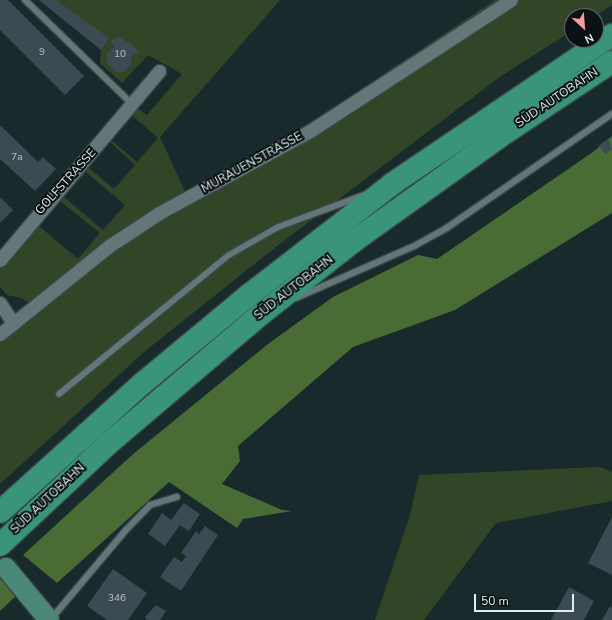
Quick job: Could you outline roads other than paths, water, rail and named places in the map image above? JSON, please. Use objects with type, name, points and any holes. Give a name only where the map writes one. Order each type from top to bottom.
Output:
[{"type":"highway","name":"SÜD AUTOBAHN","points":[[4,509],[143,383],[249,295],[392,184],[612,35]]},
{"type":"highway","name":"SÜD AUTOBAHN","points":[[0,545],[109,443],[261,314],[354,241],[493,141],[612,62]]},
{"type":"main road","points":[[6,568],[46,619]]},
{"type":"street","name":"MURAUENSTRASSE","points":[[0,334],[122,238],[159,214],[310,131],[511,0]]},
{"type":"street","name":"GOLFSTRASSE","points":[[0,260],[159,71]]},
{"type":"street","points":[[0,303],[13,323]]},
{"type":"lane","points":[[25,0],[132,104]]},
{"type":"lane","points":[[261,314],[416,245],[448,227],[612,114]]},
{"type":"lane","points":[[59,394],[229,255],[278,227],[392,184]]},
{"type":"lane","points":[[46,619],[150,505],[177,497]]}]
